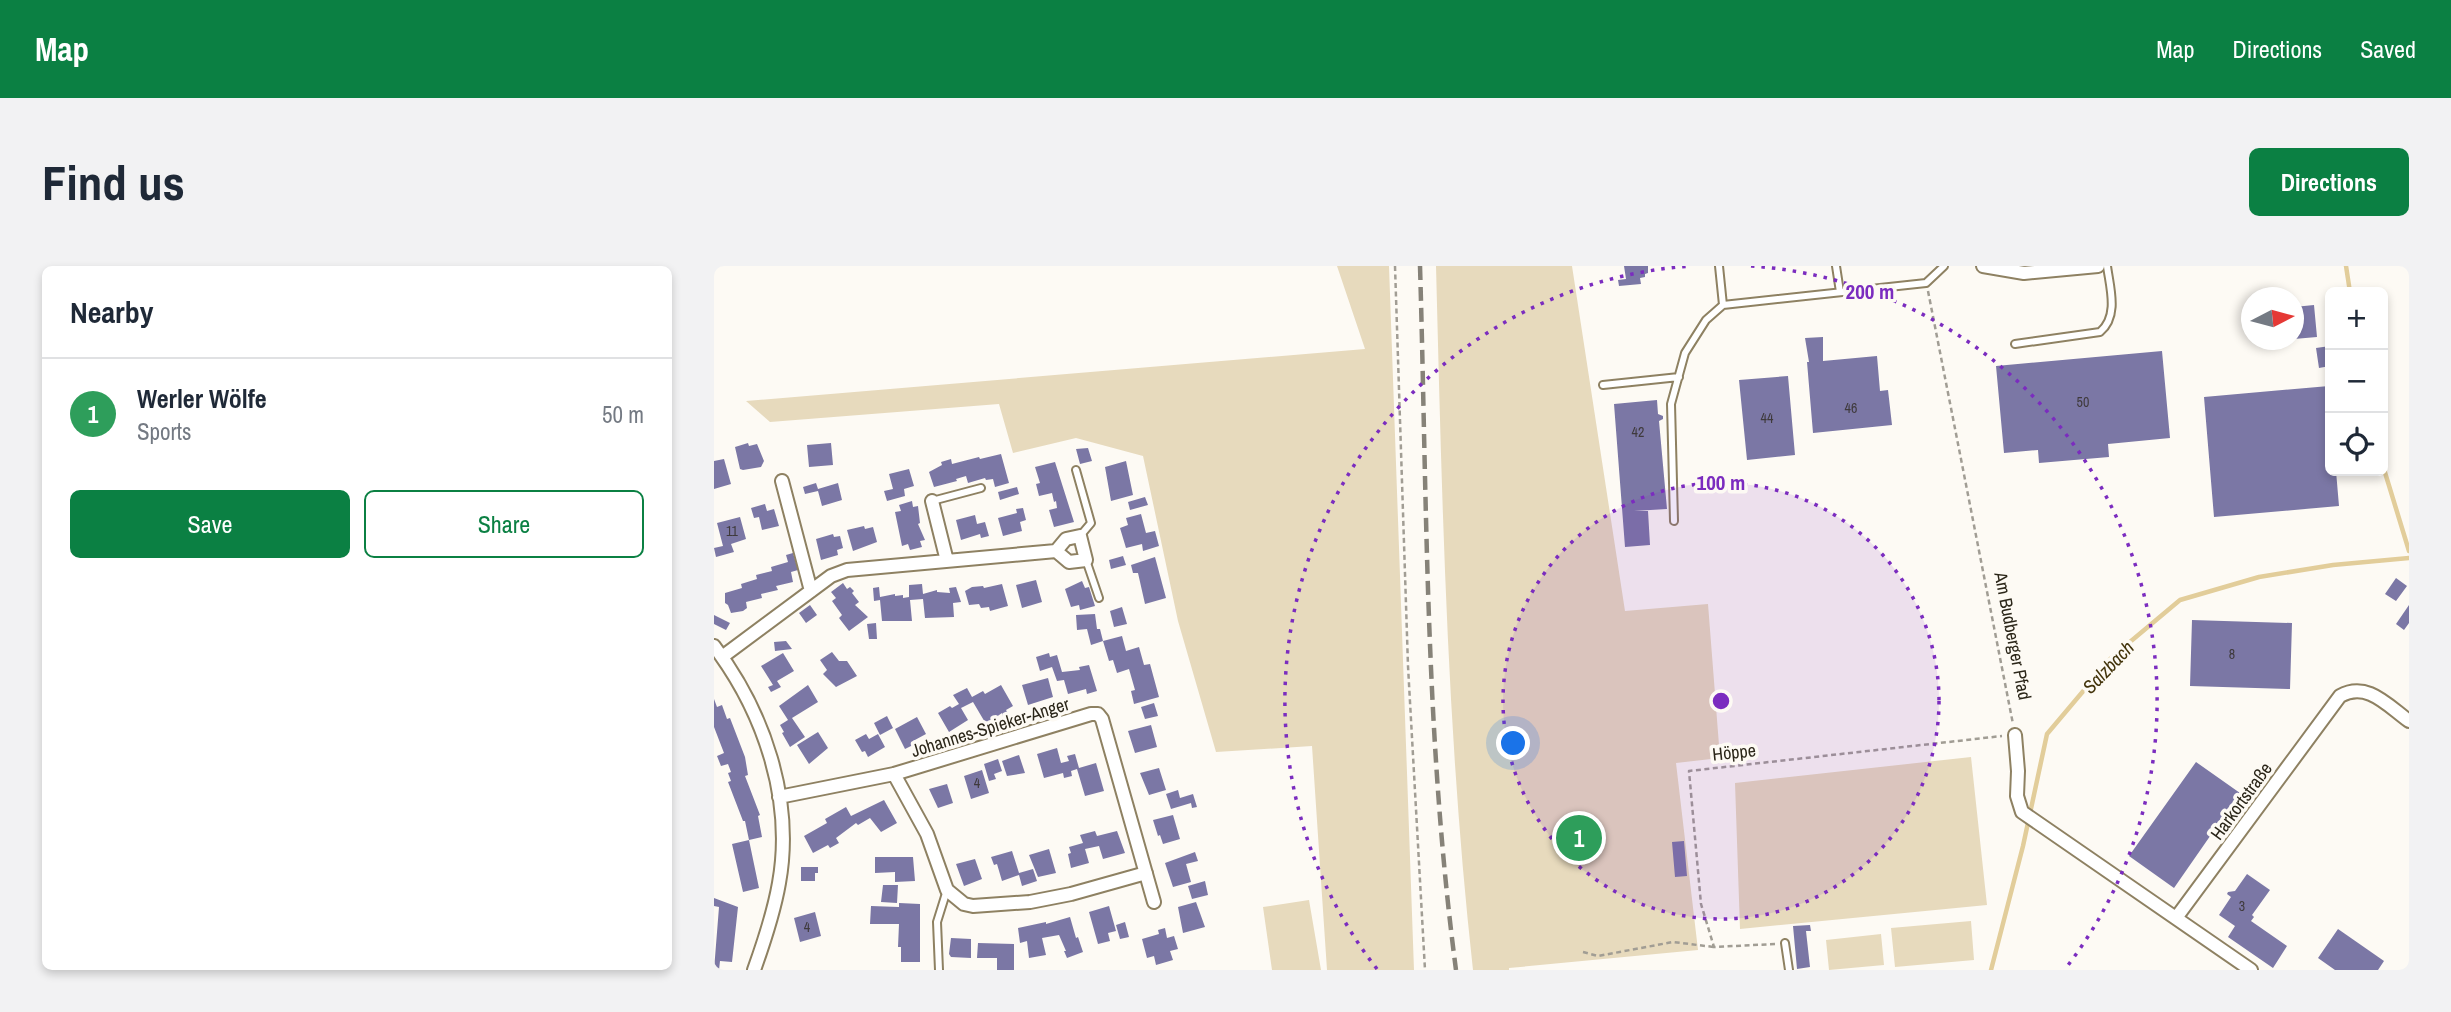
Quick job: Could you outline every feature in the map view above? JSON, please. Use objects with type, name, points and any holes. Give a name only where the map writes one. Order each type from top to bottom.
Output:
[{"type":"street","points":[[1983,266],[2024,273],[2098,266]]},
{"type":"street","points":[[782,481],[811,591]]},
{"type":"street","points":[[932,501],[947,561]]},
{"type":"street","points":[[754,970],[779,881],[783,845],[779,797],[769,751],[756,715],[718,651],[831,576],[847,570],[1056,551],[1066,540],[1080,536],[1086,560],[1069,562],[1056,551]]},
{"type":"street","name":"Harkortstraße","points":[[2176,918],[2340,696],[2352,690],[2366,691],[2409,720]]},
{"type":"street","name":"Johannes-Spieker-Anger","points":[[779,797],[894,774],[1098,714],[1102,719],[1154,902]]},
{"type":"street","points":[[2015,735],[2017,796],[2022,812],[2251,970]]},
{"type":"street","name":"Johannes-Spieker-Anger","points":[[894,774],[927,834],[947,890]]},
{"type":"street","points":[[947,890],[964,904],[973,906],[1030,902],[1071,894],[1146,873]]},
{"type":"lane","points":[[1719,266],[1723,305]]},
{"type":"lane","points":[[1836,266],[1840,292]]},
{"type":"lane","points":[[1674,521],[1671,404],[1685,353],[1706,320],[1723,305],[1926,283],[1944,266]]},
{"type":"lane","points":[[2015,344],[2100,332],[2111,318],[2107,266]]},
{"type":"lane","points":[[1603,385],[1679,377]]},
{"type":"lane","points":[[1076,470],[1091,523],[1080,536]]},
{"type":"lane","points":[[932,501],[981,488]]},
{"type":"lane","points":[[1086,560],[1099,598]]},
{"type":"lane","points":[[939,970],[937,922],[947,890]]},
{"type":"lane","points":[[1785,943],[1789,970]]},
{"type":"path","points":[[1395,266],[1408,666],[1424,970]]},
{"type":"path","name":"Am Budberger Pfad","points":[[1926,283],[2015,735]]},
{"type":"path","name":"Höppe","points":[[1714,947],[1701,904],[1689,771],[2015,735]]},
{"type":"path","points":[[1583,952],[1598,956],[1673,942],[1714,947],[1785,943]]},
{"type":"shaded area","points":[[1337,266],[1389,266],[1414,970],[1327,970],[1312,746],[1216,752],[1178,621],[1143,456],[1076,438],[1013,453],[999,404],[770,422],[746,401],[1365,349]]},
{"type":"shaded area","points":[[1436,266],[1572,266],[1625,611],[1708,604],[1720,758],[1676,763],[1698,950],[1509,970],[1473,970],[1451,707]]},
{"type":"shaded area","points":[[1971,757],[1987,905],[1740,929],[1735,783]]},
{"type":"shaded area","points":[[1309,900],[1321,970],[1272,970],[1263,907]]},
{"type":"shaded area","points":[[1971,921],[1974,960],[1895,967],[1891,928]]},
{"type":"shaded area","points":[[1881,934],[1884,965],[1829,970],[1826,940]]},
{"type":"building","points":[[1624,266],[1648,266],[1648,273],[1640,278],[1641,284],[1619,286],[1618,280],[1626,279]]},
{"type":"building","points":[[2314,305],[2317,337],[2304,338],[2304,306]]},
{"type":"building","points":[[1823,337],[1823,361],[1877,356],[1880,391],[1888,390],[1892,425],[1813,433],[1805,338]]},
{"type":"building","points":[[2325,347],[2325,367],[2319,368],[2316,348]]},
{"type":"building","points":[[2162,351],[2170,438],[2108,444],[2109,457],[2039,463],[2038,450],[2004,453],[1996,366]]},
{"type":"building","points":[[1788,376],[1795,455],[1747,460],[1739,380]]},
{"type":"building","points":[[2325,386],[2325,476],[2336,476],[2339,506],[2214,517],[2204,397]]},
{"type":"building","points":[[1657,400],[1658,414],[1663,416],[1659,421],[1667,509],[1634,511],[1648,511],[1650,545],[1625,547],[1614,404]]},
{"type":"building","points":[[748,443],[749,446],[757,444],[764,461],[761,467],[743,470],[740,469],[735,447]]},
{"type":"building","points":[[831,443],[833,465],[809,467],[807,445]]},
{"type":"building","points":[[1088,448],[1092,461],[1080,464],[1076,449]]},
{"type":"building","points":[[1001,454],[1009,483],[995,487],[993,479],[985,478],[968,483],[966,476],[934,487],[929,472],[942,465],[941,462],[951,459],[952,464]]},
{"type":"building","points":[[724,459],[731,484],[714,489],[714,461]]},
{"type":"building","points":[[1126,461],[1133,495],[1111,501],[1105,467]]},
{"type":"building","points":[[1055,462],[1074,522],[1054,527],[1049,510],[1057,508],[1056,501],[1054,502],[1052,493],[1039,496],[1036,484],[1040,483],[1035,467]]},
{"type":"building","points":[[909,469],[914,486],[904,489],[905,496],[887,501],[884,491],[893,489],[889,474]]},
{"type":"building","points":[[816,483],[818,489],[838,483],[842,500],[822,506],[818,491],[805,494],[803,487]]},
{"type":"building","points":[[1017,487],[1019,494],[1000,500],[998,492]]},
{"type":"building","points":[[1145,497],[1148,505],[1130,510],[1128,502]]},
{"type":"building","points":[[912,501],[913,507],[918,506],[918,524],[925,540],[920,541],[922,547],[910,550],[908,544],[902,546],[895,512],[901,511],[899,505]]},
{"type":"building","points":[[765,504],[767,511],[774,509],[779,526],[762,530],[759,517],[754,518],[751,508]]},
{"type":"building","points":[[1023,508],[1026,520],[1020,522],[1022,531],[1003,536],[998,518],[1017,513],[1016,509]]},
{"type":"building","points":[[1141,514],[1146,533],[1155,531],[1159,546],[1143,551],[1142,544],[1126,548],[1120,528],[1128,525],[1126,518]]},
{"type":"building","points":[[975,515],[977,524],[985,522],[989,536],[981,538],[980,534],[961,540],[956,520]]},
{"type":"building","points":[[740,517],[746,539],[731,544],[734,552],[716,557],[714,548],[723,546],[717,523]]},
{"type":"building","points":[[864,526],[865,529],[873,527],[877,542],[853,551],[847,530]]},
{"type":"building","points":[[833,534],[834,537],[840,536],[843,548],[837,550],[838,555],[821,560],[816,539]]},
{"type":"building","points":[[793,553],[798,570],[791,572],[793,582],[776,586],[778,590],[761,594],[762,598],[746,602],[747,608],[743,611],[731,613],[725,603],[725,593],[742,588],[741,584],[757,579],[756,575],[772,571],[771,567],[788,562],[786,555]]},
{"type":"building","points":[[1123,556],[1126,565],[1111,569],[1109,560]]},
{"type":"building","points":[[1155,557],[1166,598],[1145,604],[1138,573],[1133,573],[1131,565]]},
{"type":"building","points":[[2396,578],[2407,586],[2396,601],[2385,594]]},
{"type":"building","points":[[1036,580],[1042,602],[1022,608],[1016,585]]},
{"type":"building","points":[[1082,581],[1085,588],[1089,587],[1095,606],[1080,610],[1079,605],[1071,607],[1065,589]]},
{"type":"building","points":[[843,583],[847,589],[850,587],[854,591],[852,593],[859,602],[855,605],[868,617],[849,631],[839,618],[842,615],[832,601],[836,598],[831,592]]},
{"type":"building","points":[[922,584],[923,594],[937,590],[950,593],[949,588],[956,587],[961,602],[953,603],[954,617],[925,618],[923,599],[910,600],[912,621],[882,621],[880,600],[874,601],[873,588],[879,587],[880,597],[895,594],[903,595],[903,598],[909,597],[909,585]]},
{"type":"building","points":[[1002,584],[1008,606],[990,611],[989,607],[981,608],[979,604],[969,605],[965,591],[972,587],[984,588]]},
{"type":"building","points":[[810,605],[817,615],[806,623],[799,613]]},
{"type":"building","points":[[2409,605],[2409,623],[2404,630],[2396,624]]},
{"type":"building","points":[[1122,607],[1127,624],[1114,627],[1110,611]]},
{"type":"building","points":[[1095,614],[1097,629],[1100,629],[1103,641],[1091,645],[1087,629],[1077,630],[1076,615]]},
{"type":"building","points":[[714,615],[730,623],[726,630],[714,624]]},
{"type":"building","points":[[2192,620],[2292,623],[2290,689],[2190,686]]},
{"type":"building","points":[[876,623],[877,639],[869,639],[867,624]]},
{"type":"building","points":[[1122,636],[1126,651],[1139,647],[1144,665],[1150,664],[1159,697],[1134,704],[1131,691],[1135,690],[1129,669],[1117,673],[1113,660],[1109,661],[1103,641]]},
{"type":"building","points":[[786,641],[792,649],[775,651],[774,642]]},
{"type":"building","points":[[832,652],[839,661],[847,661],[857,676],[836,687],[823,674],[827,670],[820,660]]},
{"type":"building","points":[[783,653],[794,671],[777,681],[781,687],[771,692],[768,687],[773,685],[761,666]]},
{"type":"building","points":[[1049,653],[1050,657],[1057,655],[1062,672],[1080,670],[1079,667],[1089,665],[1097,691],[1087,694],[1086,689],[1068,694],[1064,680],[1057,681],[1052,667],[1040,671],[1036,657]]},
{"type":"building","points":[[1048,678],[1053,697],[1028,705],[1022,685]]},
{"type":"building","points":[[808,685],[818,702],[792,718],[805,737],[790,747],[780,725],[788,720],[779,706]]},
{"type":"building","points":[[1001,685],[1013,706],[1006,710],[1009,715],[1003,718],[1002,713],[986,724],[973,702],[961,708],[968,720],[949,732],[938,713],[959,704],[953,695],[967,688],[972,697],[983,691],[985,694]]},
{"type":"building","points":[[714,699],[717,707],[722,705],[727,719],[730,718],[745,757],[748,775],[745,776],[760,815],[762,837],[749,840],[745,821],[728,782],[731,781],[728,773],[731,772],[728,764],[721,766],[717,756],[724,753],[714,727]]},
{"type":"building","points":[[1154,703],[1158,716],[1145,719],[1141,707]]},
{"type":"building","points":[[887,716],[893,728],[880,735],[874,723]]},
{"type":"building","points":[[917,717],[926,734],[905,749],[895,729]]},
{"type":"building","points":[[1151,725],[1157,747],[1135,753],[1128,731]]},
{"type":"building","points":[[818,732],[828,748],[809,764],[797,745]]},
{"type":"building","points":[[866,734],[869,739],[878,734],[885,747],[868,757],[855,740]]},
{"type":"building","points":[[1057,748],[1061,763],[1069,761],[1067,756],[1075,754],[1079,768],[1096,763],[1104,791],[1085,796],[1077,769],[1071,771],[1072,776],[1064,778],[1063,773],[1044,778],[1037,754]]},
{"type":"building","points":[[1019,755],[1025,773],[1007,776],[1002,761]]},
{"type":"building","points":[[998,759],[1002,771],[994,774],[996,779],[989,781],[984,764]]},
{"type":"building","points":[[2196,762],[2240,793],[2174,888],[2129,856]]},
{"type":"building","points":[[1159,768],[1166,790],[1149,795],[1140,773]]},
{"type":"building","points":[[982,770],[989,793],[971,799],[964,776]]},
{"type":"building","points":[[947,784],[953,803],[938,808],[929,789]]},
{"type":"building","points":[[1178,790],[1180,798],[1193,794],[1197,807],[1192,808],[1191,803],[1171,809],[1166,794]]},
{"type":"building","points":[[884,800],[897,823],[881,832],[870,818],[858,825],[856,823],[836,838],[839,843],[813,853],[804,836],[827,823],[825,819],[846,807],[851,816]]},
{"type":"building","points":[[1173,815],[1180,839],[1163,844],[1153,820]]},
{"type":"building","points":[[1095,831],[1097,836],[1117,831],[1125,853],[1103,859],[1099,846],[1085,849],[1089,863],[1071,868],[1069,847],[1083,843],[1080,835]]},
{"type":"building","points":[[749,840],[759,888],[743,892],[732,844]]},
{"type":"building","points":[[1684,841],[1687,876],[1675,877],[1672,842]]},
{"type":"building","points":[[1049,849],[1056,873],[1038,877],[1029,855]]},
{"type":"building","points":[[1012,851],[1019,873],[1033,869],[1037,881],[1022,886],[1019,875],[1002,881],[997,864],[994,865],[991,857]]},
{"type":"building","points":[[1195,852],[1198,861],[1186,864],[1191,882],[1173,887],[1165,863]]},
{"type":"building","points":[[875,857],[913,857],[915,881],[895,882],[895,872],[875,873]]},
{"type":"building","points":[[975,859],[982,879],[964,886],[956,864]]},
{"type":"building","points":[[801,867],[818,867],[815,881],[801,881]]},
{"type":"building","points":[[2247,874],[2270,890],[2252,915],[2254,917],[2251,921],[2287,946],[2273,968],[2228,937],[2235,926],[2219,915],[2231,897],[2228,892],[2235,891]]},
{"type":"building","points":[[1205,881],[1208,895],[1192,899],[1188,886]]},
{"type":"building","points":[[883,885],[898,885],[897,903],[881,902]]},
{"type":"building","points":[[714,898],[738,907],[732,962],[720,961],[719,970],[714,970],[719,907],[714,906]]},
{"type":"building","points":[[1196,902],[1205,927],[1183,933],[1178,907]]},
{"type":"building","points":[[899,903],[920,904],[920,962],[901,962],[901,947],[898,947],[899,924],[870,924],[871,906],[899,907]]},
{"type":"building","points":[[1109,906],[1116,931],[1108,933],[1110,941],[1098,944],[1089,912]]},
{"type":"building","points":[[815,912],[821,936],[800,942],[794,918]]},
{"type":"building","points":[[1070,917],[1083,952],[1067,958],[1059,935],[1042,938],[1046,955],[1029,958],[1027,941],[1020,943],[1018,928]]},
{"type":"building","points":[[1125,922],[1129,937],[1120,939],[1116,925]]},
{"type":"building","points":[[1810,925],[1811,931],[1806,931],[1810,967],[1797,969],[1793,926]]},
{"type":"building","points":[[1165,928],[1167,938],[1174,936],[1178,949],[1170,951],[1173,960],[1156,965],[1154,956],[1147,958],[1142,939],[1159,934],[1158,930]]},
{"type":"building","points":[[2338,929],[2384,961],[2378,970],[2335,970],[2318,958]]},
{"type":"building","points":[[951,938],[971,939],[971,958],[951,957]]},
{"type":"building","points":[[978,943],[1014,944],[1014,970],[997,970],[997,958],[977,958]]},
{"type":"waterway","points":[[2346,266],[2349,287]]},
{"type":"waterway","points":[[2386,476],[2409,551]]},
{"type":"waterway","name":"Salzbach","points":[[1991,970],[2023,846],[2047,734],[2112,657],[2180,600],[2259,577],[2333,565],[2409,558]]},
{"type":"railway","points":[[1420,266],[1433,707],[1438,795],[1456,970]]},
{"type":"place","name":"Werler Wölfe","points":[[1579,838]]}]
